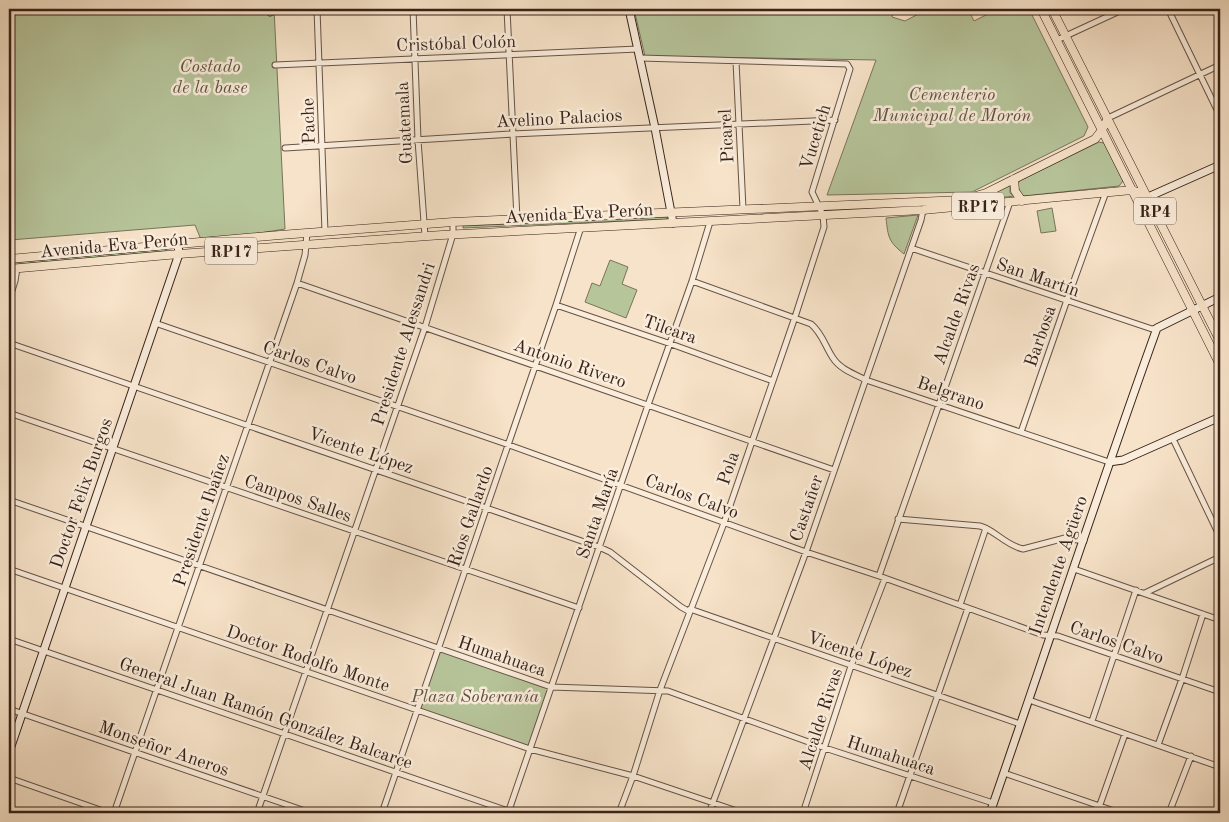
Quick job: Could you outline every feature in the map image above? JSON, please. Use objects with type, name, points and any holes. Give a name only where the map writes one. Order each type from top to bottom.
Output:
[{"type":"main road","name":"RP4","points":[[1041,9],[1220,365]]},
{"type":"main road","name":"RP4","points":[[1052,9],[1220,341]]},
{"type":"main road","name":"Avenida Eva Perón","points":[[9,259],[453,222],[962,200],[986,193],[1095,138],[1102,130],[1108,118]]},
{"type":"main road","points":[[1014,179],[1015,191],[1022,200]]},
{"type":"main road","name":"Avenida Eva Perón","points":[[13,268],[453,234],[923,210],[1132,190],[1148,197]]},
{"type":"street","points":[[270,13],[278,9]]},
{"type":"street","name":"Pache","points":[[316,9],[325,232]]},
{"type":"street","name":"Guatemala","points":[[413,9],[418,140],[425,236]]},
{"type":"street","points":[[507,9],[517,219]]},
{"type":"street","points":[[628,9],[655,128],[673,223]]},
{"type":"street","points":[[1057,40],[1124,9]]},
{"type":"street","points":[[1168,9],[1220,116]]},
{"type":"street","name":"Cristóbal Colón","points":[[274,65],[638,49]]},
{"type":"street","points":[[640,58],[736,61]]},
{"type":"street","name":"Vucetich","points":[[736,61],[849,66],[850,69],[812,192],[823,215]]},
{"type":"street","name":"Picarel","points":[[736,61],[743,210]]},
{"type":"street","points":[[1108,118],[1220,65]]},
{"type":"street","name":"Avelino Palacios","points":[[285,148],[512,134],[835,120]]},
{"type":"street","points":[[1148,197],[1220,164]]},
{"type":"street","name":"Barbosa","points":[[1021,432],[1106,192]]},
{"type":"street","name":"Alcalde Rivas","points":[[878,576],[1010,202]]},
{"type":"street","name":"Castañer","points":[[709,813],[806,552],[922,220],[923,210]]},
{"type":"street","name":"Pola","points":[[619,813],[633,776],[660,690],[724,523],[795,317],[824,228],[823,215]]},
{"type":"street","name":"Presidente Alessandri","points":[[257,813],[425,327],[453,234],[453,222]]},
{"type":"street","name":"Santa María","points":[[510,812],[599,547],[671,344],[710,222]]},
{"type":"street","name":"Ríos Gallardo","points":[[382,813],[509,445],[581,227]]},
{"type":"street","name":"Presidente Ibañez","points":[[114,813],[297,283],[305,255],[307,233]]},
{"type":"street","name":"Doctor Felix Burgos","points":[[9,752],[179,254],[178,244]]},
{"type":"street","name":"San Martín","points":[[911,248],[1152,329],[1157,328]]},
{"type":"street","points":[[9,300],[15,282],[13,268]]},
{"type":"street","name":"Belgrano","points":[[692,281],[811,324],[816,328],[839,365],[866,380],[1109,462]]},
{"type":"street","name":"Antonio Rivero","points":[[297,283],[834,470]]},
{"type":"street","points":[[1157,328],[1220,297]]},
{"type":"street","name":"Tilcara","points":[[556,305],[773,381]]},
{"type":"street","name":"Carlos Calvo","points":[[155,323],[509,445],[1043,635],[1058,636],[1220,692]]},
{"type":"street","name":"Intendente Agüero","points":[[990,813],[1084,541],[1109,462],[1157,328]]},
{"type":"street","name":"Vicente López","points":[[9,343],[599,547],[610,552],[681,607],[1020,724]]},
{"type":"street","name":"Campos Salles","points":[[9,413],[579,608]]},
{"type":"street","points":[[1109,462],[1123,460],[1220,417]]},
{"type":"street","points":[[1172,439],[1220,537]]},
{"type":"street","name":"Humahuaca","points":[[9,500],[551,687],[668,691],[825,748],[993,804]]},
{"type":"street","points":[[898,519],[986,528],[1000,539],[1016,548],[1022,549],[1065,538],[1084,541]]},
{"type":"street","points":[[960,605],[986,528]]},
{"type":"street","points":[[1145,593],[1220,557]]},
{"type":"street","name":"Doctor Rodolfo Monte","points":[[9,569],[530,749],[633,776],[743,813]]},
{"type":"street","points":[[1074,569],[1220,620]]},
{"type":"street","name":"Alcalde Rivas","points":[[803,813],[852,666],[885,578]]},
{"type":"street","points":[[1092,722],[1136,590]]},
{"type":"street","points":[[897,813],[968,608]]},
{"type":"street","points":[[1158,745],[1182,679],[1202,614]]},
{"type":"street","name":"General Juan Ramón González Balcarce","points":[[9,639],[510,812]]},
{"type":"street","points":[[1030,700],[1220,767]]},
{"type":"street","name":"Monseñor Aneros","points":[[9,708],[311,813]]},
{"type":"street","points":[[1097,813],[1125,734]]},
{"type":"street","points":[[1169,813],[1191,756]]},
{"type":"street","points":[[1004,773],[1120,813]]},
{"type":"street","points":[[9,778],[109,813]]},
{"type":"green space","name":"Costado de la base","points":[[9,9],[274,9],[285,229],[202,242],[195,225],[10,240]]},
{"type":"green space","name":"Cementerio Municipal de Morón","points":[[634,9],[895,9],[892,17],[905,21],[928,9],[968,9],[974,21],[998,9],[1029,9],[1088,127],[1084,136],[972,192],[827,195],[876,60],[645,56]]},
{"type":"green space","points":[[1099,142],[1104,143],[1123,181],[1119,186],[1023,196],[1020,192],[1018,187],[1019,181]]},
{"type":"green space","points":[[1010,185],[1010,193],[1014,196],[923,207],[831,210],[954,202],[983,198]]},
{"type":"green space","points":[[1052,208],[1056,231],[1041,233],[1037,211]]},
{"type":"green space","points":[[918,215],[904,254],[890,239],[886,218]]},
{"type":"green space","points":[[667,217],[667,219],[463,228],[463,226]]},
{"type":"green space","points":[[166,249],[167,251],[9,265],[9,263]]},
{"type":"green space","points":[[610,260],[628,267],[622,284],[637,290],[626,318],[585,302],[592,283],[600,286]]},
{"type":"green space","name":"Plaza Soberanía","points":[[439,648],[551,687],[530,749],[418,710]]}]
